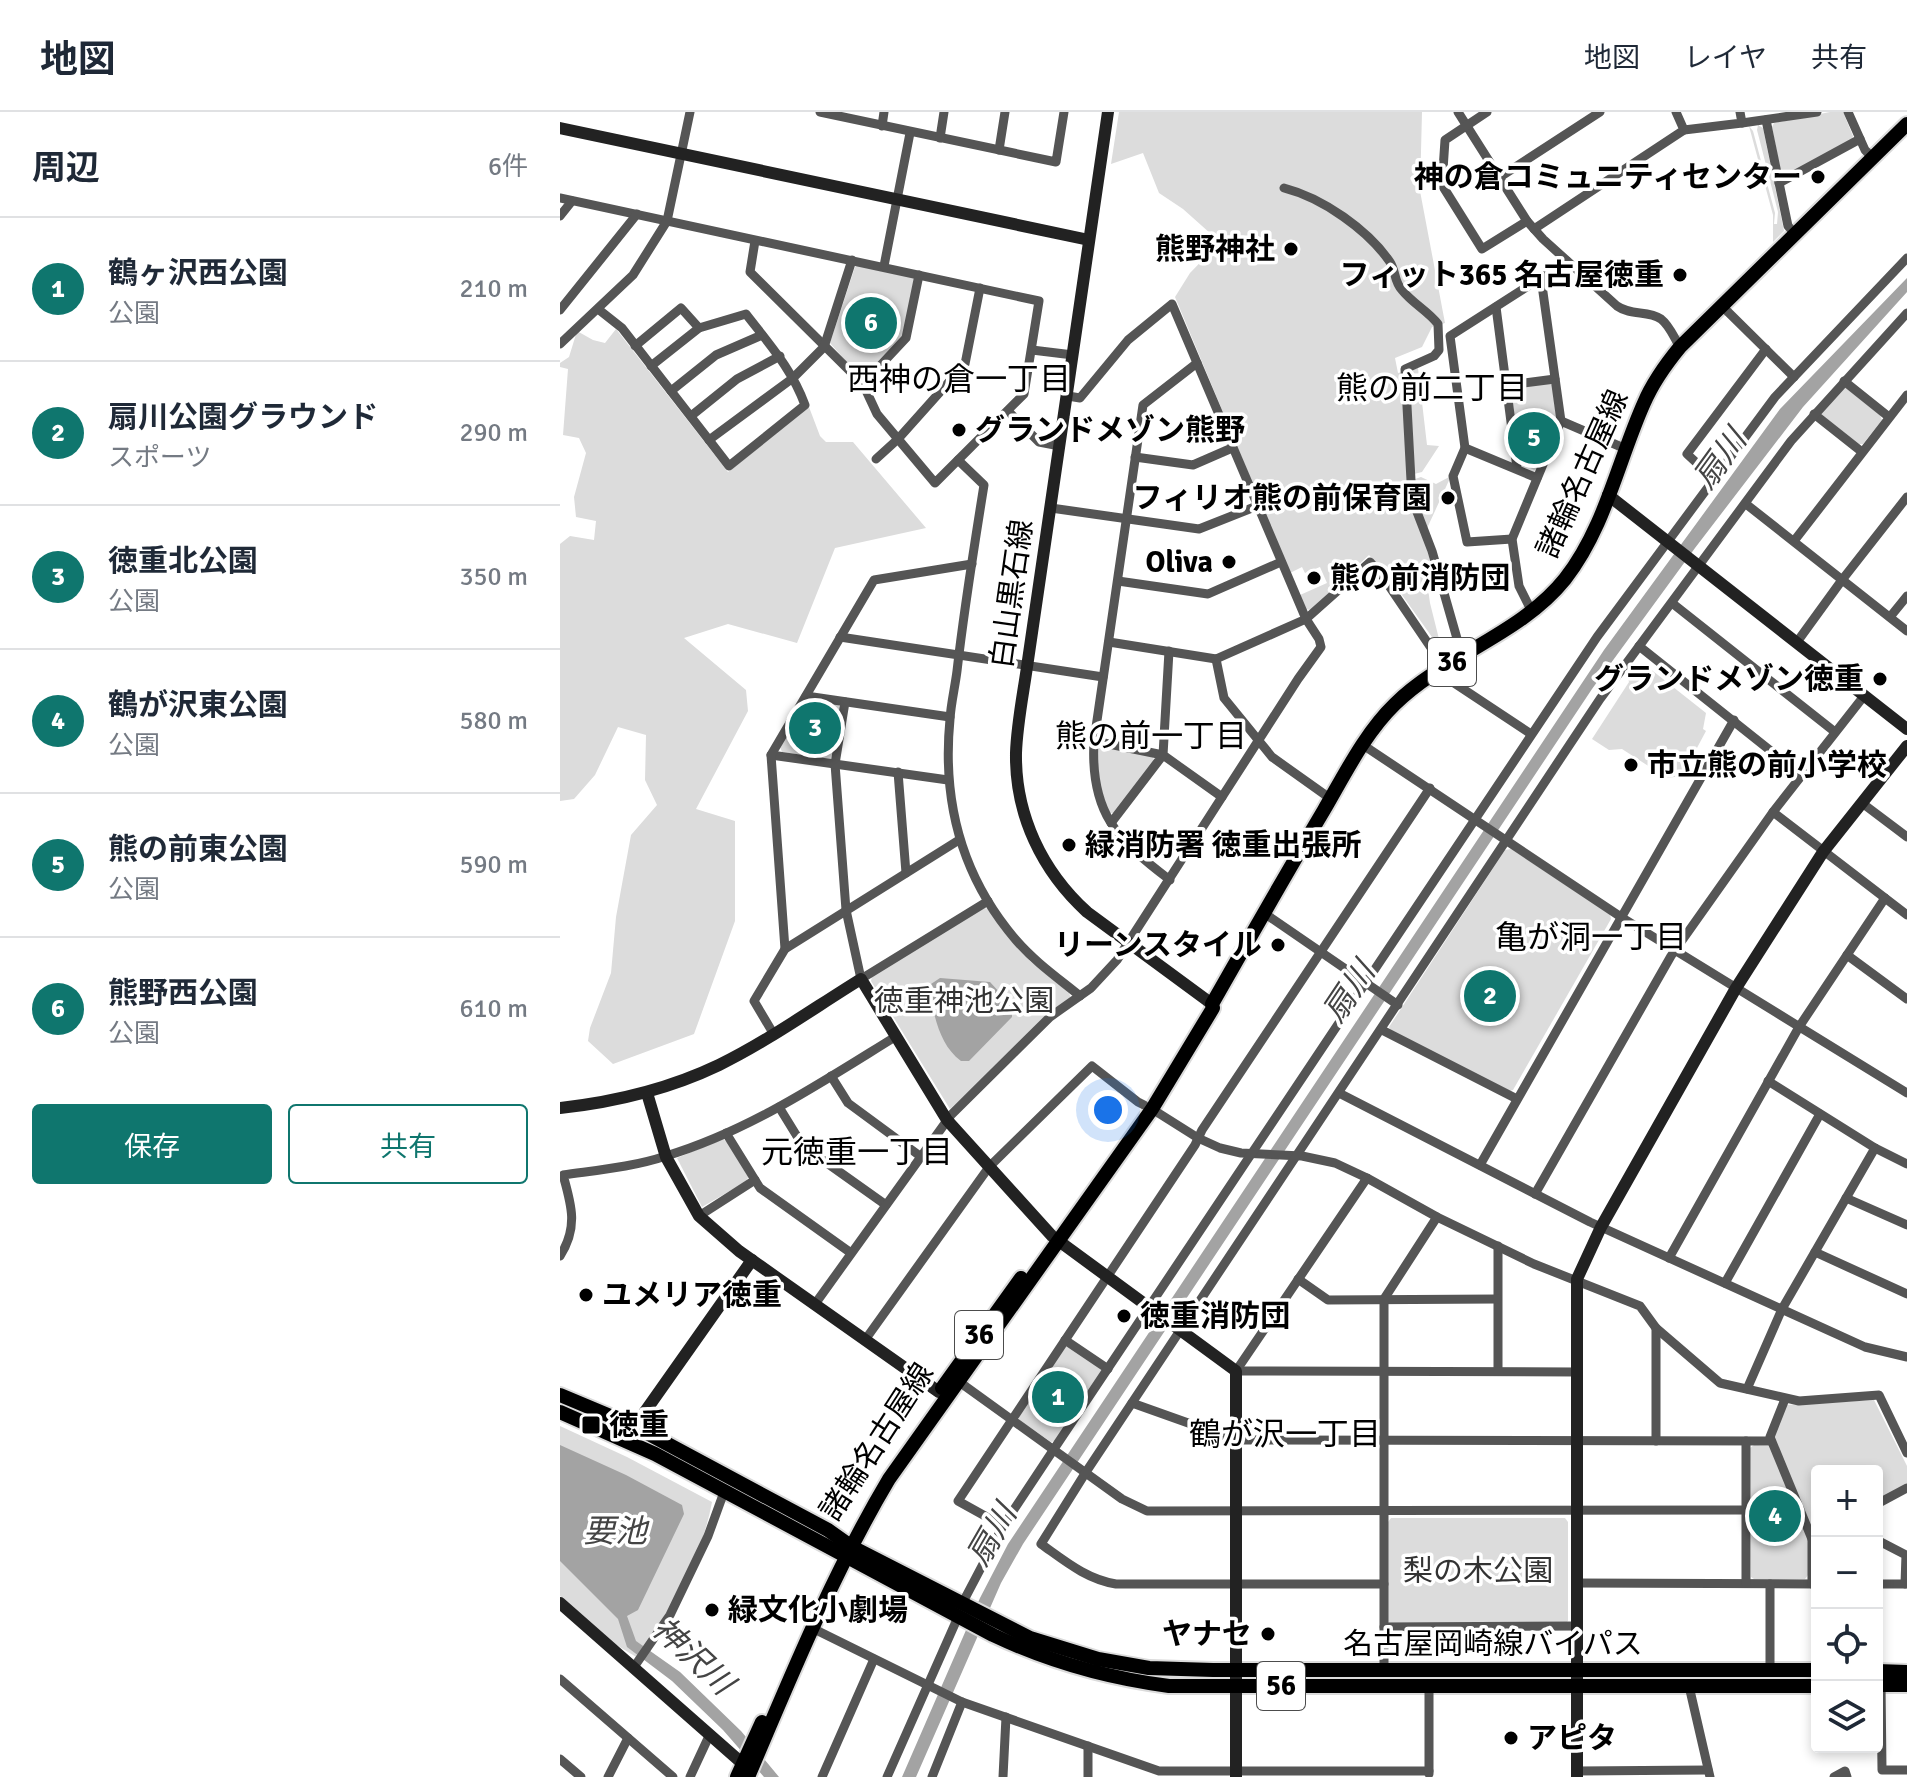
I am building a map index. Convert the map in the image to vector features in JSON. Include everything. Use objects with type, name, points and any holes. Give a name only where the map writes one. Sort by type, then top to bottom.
[{"type":"main road","name":"諸輪名古屋線","points":[[757,1745],[814,1629],[846,1549],[889,1479],[1148,1107],[1206,1004],[1212,1004],[1383,716],[1408,692],[1532,612],[1552,593],[1587,545],[1653,384],[1680,347],[1907,124]]},
{"type":"main road","name":"諸輪名古屋線","points":[[747,1771],[872,1490],[939,1392],[1056,1239]]},
{"type":"main road","name":"名古屋岡崎線バイパス","points":[[560,1395],[634,1426],[846,1549],[996,1629],[1026,1650],[1120,1679],[1169,1686],[1429,1687],[1770,1669],[1811,1670]]},
{"type":"main road","name":"名古屋岡崎線バイパス","points":[[560,1412],[625,1440],[724,1492],[846,1549]]},
{"type":"main road","name":"名古屋岡崎線バイパス","points":[[996,1629],[1098,1659],[1149,1668],[1384,1669],[1689,1686],[1811,1686]]},
{"type":"main road","points":[[1883,1679],[1907,1672]]},
{"type":"main road","points":[[1883,1682],[1907,1685]]},
{"type":"street","points":[[560,344],[633,275],[667,221],[690,112]]},
{"type":"street","points":[[820,112],[1056,162],[1064,112]]},
{"type":"street","points":[[882,126],[884,112]]},
{"type":"street","points":[[940,138],[944,112]]},
{"type":"street","points":[[999,150],[1005,112]]},
{"type":"street","name":"白山黒石線","points":[[1108,112],[1027,667],[1016,750],[1018,789],[1024,815],[1046,865],[1069,896],[1212,1004]]},
{"type":"street","points":[[1458,112],[1531,225],[1624,311],[1652,315],[1663,321],[1680,347]]},
{"type":"street","points":[[1487,112],[1445,140],[1442,185],[1482,249],[1531,225],[1684,130],[1741,117],[1766,120],[1817,112]]},
{"type":"street","points":[[1500,177],[1600,112]]},
{"type":"street","points":[[1676,112],[1684,130]]},
{"type":"street","points":[[1848,112],[1865,150],[1873,158]]},
{"type":"street","points":[[1766,120],[1788,226],[1796,235]]},
{"type":"street","points":[[560,128],[1089,240]]},
{"type":"street","points":[[884,266],[910,133]]},
{"type":"street","points":[[1779,183],[1860,139]]},
{"type":"street","points":[[1284,188],[1347,218],[1375,242],[1394,267],[1396,283],[1438,324],[1439,350],[1434,356],[1405,369],[1412,499],[1432,551],[1462,656]]},
{"type":"street","points":[[560,198],[1039,301],[1024,394],[935,483],[877,414],[863,384],[750,272],[755,241]]},
{"type":"street","points":[[560,216],[572,201]]},
{"type":"street","points":[[560,310],[637,214]]},
{"type":"street","points":[[887,1777],[932,1688],[961,1612],[1003,1526],[1108,1369],[1154,1311],[1251,1154],[1371,986],[1479,822],[1531,734],[1597,637],[1673,544],[1713,478],[1775,397],[1907,258]]},
{"type":"street","points":[[709,440],[793,378],[824,347],[852,260]]},
{"type":"street","points":[[1512,539],[1467,542],[1453,476],[1465,448],[1450,336],[1567,261]]},
{"type":"street","points":[[863,384],[906,338],[919,275]]},
{"type":"street","points":[[1532,612],[1519,586],[1512,539],[1561,421],[1541,278]]},
{"type":"street","points":[[876,459],[965,364],[980,288]]},
{"type":"street","points":[[815,1304],[947,1120],[1050,1017],[1080,996],[1117,960],[1321,647],[1281,562],[1172,304],[1128,340],[1080,398],[1068,396]]},
{"type":"street","points":[[1496,307],[1517,468]]},
{"type":"street","points":[[1723,307],[1794,377]]},
{"type":"street","points":[[635,346],[681,308],[699,328]]},
{"type":"street","points":[[598,309],[622,328],[635,346],[729,466],[805,405],[780,356],[746,314],[699,328],[651,366]]},
{"type":"street","points":[[1384,1584],[1129,1584],[1099,1581],[1084,1575],[1041,1544],[1132,1403],[1176,1328],[1297,1158],[1382,1030],[1394,1002],[1508,841],[1639,646],[1672,603],[1694,561],[1746,504],[1814,414],[1907,313]]},
{"type":"street","points":[[671,391],[716,355],[762,335]]},
{"type":"street","points":[[1713,478],[1687,454],[1766,349]]},
{"type":"street","points":[[1032,350],[1073,355]]},
{"type":"street","points":[[691,416],[737,379],[780,356]]},
{"type":"street","points":[[1170,880],[1133,852],[1111,823],[1095,784],[1092,765],[1143,405],[1197,363]]},
{"type":"street","points":[[1508,385],[1555,379]]},
{"type":"street","points":[[1844,381],[1889,417]]},
{"type":"street","points":[[1794,541],[1907,395]]},
{"type":"street","points":[[1008,411],[1039,442],[1060,446]]},
{"type":"street","points":[[1814,414],[1862,452]]},
{"type":"street","points":[[1561,421],[1626,449]]},
{"type":"street","points":[[1135,457],[1193,465],[1232,448]]},
{"type":"street","points":[[1465,448],[1537,478]]},
{"type":"street","points":[[958,460],[984,485],[950,717],[948,780],[959,840],[988,901],[1024,948],[1080,996]]},
{"type":"street","points":[[1608,495],[1907,729]]},
{"type":"street","points":[[1797,642],[1907,497]]},
{"type":"street","points":[[1746,504],[1907,631]]},
{"type":"street","points":[[1051,508],[1199,529],[1257,506]]},
{"type":"street","points":[[1118,581],[1208,594],[1281,562]]},
{"type":"street","points":[[1109,642],[1216,659],[1306,619],[1370,562],[1383,577],[1440,669],[1531,734]]},
{"type":"street","points":[[785,949],[771,755],[874,580],[972,564]]},
{"type":"street","points":[[1890,617],[1907,596]]},
{"type":"street","points":[[1672,603],[1835,732]]},
{"type":"street","points":[[840,637],[1103,677]]},
{"type":"street","points":[[1639,646],[1801,775]]},
{"type":"street","points":[[1111,823],[1163,755],[1169,651]]},
{"type":"street","points":[[1216,659],[1224,698],[1272,757],[1331,799]]},
{"type":"street","points":[[806,696],[950,717]]},
{"type":"street","points":[[1535,1194],[1675,951],[1773,812],[1864,696]]},
{"type":"street","points":[[845,702],[835,764],[846,910],[861,979],[947,1120],[1056,1239],[1236,1371],[1576,1372]]},
{"type":"street","points":[[1480,1165],[1734,720]]},
{"type":"street","points":[[1094,741],[1163,755],[1222,797]]},
{"type":"street","points":[[1363,745],[1621,917],[1907,1093]]},
{"type":"street","points":[[1689,1686],[1709,1774],[1577,1774],[1577,1279],[1601,1227],[1736,988],[1823,852],[1907,746]]},
{"type":"street","points":[[771,755],[948,780]]},
{"type":"street","points":[[898,772],[906,873]]},
{"type":"street","points":[[1003,1526],[958,1501],[1430,788]]},
{"type":"street","points":[[1862,803],[1907,837]]},
{"type":"street","points":[[1773,812],[1907,915]]},
{"type":"street","points":[[773,1033],[754,1001],[785,949],[959,840]]},
{"type":"street","points":[[1669,1258],[1799,1027],[1885,898]]},
{"type":"street","points":[[560,1108],[647,1093],[718,1065],[988,901]]},
{"type":"street","points":[[1264,913],[1394,1002]]},
{"type":"street","points":[[1847,955],[1907,999]]},
{"type":"street","points":[[1382,1030],[1517,1099]]},
{"type":"street","points":[[560,1256],[569,1243],[573,1224],[562,1175],[666,1157],[726,1133],[779,1107],[895,1037]]},
{"type":"street","points":[[865,1340],[989,1167],[1092,1066],[1140,1104],[1220,1148],[1251,1154],[1302,1156],[1335,1163],[1534,1264],[1640,1306],[1656,1328],[1720,1383],[1799,1401],[1879,1395],[1903,1433],[1907,1453]]},
{"type":"street","points":[[831,1076],[848,1103],[920,1156]]},
{"type":"street","points":[[1768,1081],[1875,1148],[1907,1164]]},
{"type":"street","points":[[647,1093],[666,1157],[699,1216],[752,1260],[939,1392]]},
{"type":"street","points":[[1339,1093],[1601,1227],[1865,1347],[1907,1357]]},
{"type":"street","points":[[779,1107],[803,1146],[886,1205]]},
{"type":"street","points":[[1725,1283],[1820,1114]]},
{"type":"street","points":[[726,1133],[760,1188],[851,1253]]},
{"type":"street","points":[[1747,1389],[1782,1309],[1875,1148]]},
{"type":"street","points":[[1236,1774],[1236,1371],[1367,1178]]},
{"type":"street","points":[[699,1216],[755,1180]]},
{"type":"street","points":[[1846,1198],[1907,1225]]},
{"type":"street","points":[[1384,1669],[1384,1299],[1437,1217]]},
{"type":"street","points":[[1498,1246],[1498,1371]]},
{"type":"street","points":[[1815,1252],[1907,1294]]},
{"type":"street","points":[[625,1440],[752,1260]]},
{"type":"street","points":[[1298,1279],[1328,1300],[1497,1299]]},
{"type":"street","points":[[1656,1328],[1656,1441]]},
{"type":"street","points":[[1065,1340],[1108,1369]]},
{"type":"street","points":[[958,1381],[1122,1499],[1147,1511],[1746,1510]]},
{"type":"street","points":[[1785,1399],[1770,1437],[1811,1528]]},
{"type":"street","points":[[1132,1403],[1236,1440],[1771,1441]]},
{"type":"street","points":[[1746,1441],[1746,1583]]},
{"type":"street","points":[[1883,1501],[1907,1488]]},
{"type":"street","points":[[637,1662],[670,1615],[708,1536],[724,1492]]},
{"type":"street","points":[[1883,1543],[1906,1555],[1906,1584],[1883,1584]]},
{"type":"street","points":[[1577,1583],[1811,1584]]},
{"type":"street","points":[[1770,1584],[1770,1669]]},
{"type":"street","points":[[560,1603],[637,1662],[747,1771]]},
{"type":"street","points":[[1384,1627],[1577,1626]]},
{"type":"street","points":[[814,1629],[962,1702],[1159,1774],[1429,1774],[1429,1687]]},
{"type":"street","points":[[822,1777],[874,1659]]},
{"type":"street","points":[[560,1679],[673,1777]]},
{"type":"street","points":[[932,1777],[962,1702]]},
{"type":"street","points":[[1003,1777],[1006,1717]]},
{"type":"street","points":[[690,1777],[710,1734]]},
{"type":"street","points":[[608,1777],[628,1738]]},
{"type":"street","points":[[1088,1746],[1088,1777]]},
{"type":"street","points":[[1881,1753],[1882,1770],[1907,1770]]},
{"type":"street","points":[[560,1759],[581,1777]]},
{"type":"street","points":[[1834,1777],[1845,1771],[1847,1777]]},
{"type":"green space","points":[[1119,112],[1422,112],[1420,191],[1445,323],[1432,327],[1422,347],[1395,358],[1398,373],[1418,368],[1427,445],[1439,446],[1422,472],[1414,474],[1415,479],[1421,477],[1436,484],[1451,476],[1424,535],[1432,570],[1427,581],[1430,603],[1439,639],[1432,637],[1369,555],[1311,610],[1305,609],[1300,595],[1327,583],[1320,567],[1305,573],[1302,567],[1290,573],[1175,297],[1190,273],[1220,242],[1183,209],[1159,193],[1143,153],[1111,164]]},
{"type":"green space","points":[[1843,112],[1852,140],[1788,176],[1781,173],[1772,127],[1774,123]]},
{"type":"green space","points":[[1758,125],[1763,128],[1784,231],[1773,242],[1773,215],[1749,126],[1753,131],[1775,213],[1774,224],[1777,224],[1778,212]]},
{"type":"green space","points":[[860,264],[914,279],[904,334],[864,376],[859,376],[830,343],[855,267]]},
{"type":"green space","points":[[616,329],[728,472],[809,407],[820,436],[826,442],[853,442],[926,528],[835,548],[797,643],[728,624],[684,638],[746,690],[748,711],[696,809],[735,821],[735,921],[694,1034],[613,1064],[588,1041],[590,1028],[611,973],[616,917],[631,835],[657,805],[645,780],[646,735],[618,727],[595,775],[574,799],[560,801],[560,544],[570,536],[594,540],[596,521],[576,517],[574,497],[586,453],[579,438],[563,435],[568,369],[560,367],[560,363],[569,357],[577,331],[605,343]]},
{"type":"green space","points":[[1552,385],[1557,421],[1534,470],[1521,463],[1511,390],[1514,387]]},
{"type":"green space","points":[[1846,388],[1880,415],[1882,420],[1863,444],[1822,415],[1822,411]]},
{"type":"green space","points":[[1644,664],[1706,713],[1703,729],[1706,731],[1682,776],[1667,778],[1622,749],[1609,750],[1592,739],[1629,682],[1628,679],[1638,665]]},
{"type":"green space","points":[[810,700],[839,705],[841,709],[831,759],[782,752],[780,747]]},
{"type":"green space","points":[[1100,745],[1153,756],[1154,761],[1115,813],[1109,813],[1099,783],[1097,747]]},
{"type":"green space","points":[[1511,849],[1610,914],[1611,919],[1510,1091],[1391,1032],[1389,1027],[1505,850]]},
{"type":"green space","name":"徳重神池公園","points":[[984,908],[989,909],[1030,961],[1071,998],[950,1109],[871,981],[872,976]]},
{"type":"green space","points":[[723,1139],[748,1177],[747,1181],[702,1207],[677,1158]]},
{"type":"green space","points":[[1068,1346],[1101,1368],[1102,1372],[1055,1441],[1051,1442],[1019,1420],[1019,1416],[1064,1347]]},
{"type":"green space","points":[[1874,1400],[1907,1466],[1907,1485],[1883,1498],[1883,1465],[1811,1465],[1811,1530],[1773,1437],[1785,1405]]},
{"type":"green space","points":[[560,1426],[712,1502],[692,1564],[638,1658],[613,1643],[560,1596]]},
{"type":"green space","points":[[1754,1445],[1771,1446],[1808,1537],[1808,1575],[1805,1579],[1751,1577],[1750,1448]]},
{"type":"green space","name":"梨の木公園","points":[[1391,1518],[1565,1518],[1568,1522],[1568,1621],[1565,1624],[1390,1624],[1387,1621],[1388,1522]]},
{"type":"water","points":[[1907,278],[1907,292],[1803,407],[1592,689],[1023,1544],[1001,1583],[916,1777],[902,1777],[980,1598],[1008,1544],[1604,650],[1780,409]]},
{"type":"water","points":[[940,978],[990,982],[1012,1006],[1012,1017],[969,1061],[961,1061],[953,1054],[938,1027],[928,986]]},
{"type":"water","name":"要池","points":[[560,1445],[682,1505],[684,1514],[638,1610],[627,1616],[636,1641],[680,1672],[741,1731],[779,1777],[764,1777],[723,1730],[672,1681],[627,1647],[618,1619],[560,1561]]},
{"type":"place","name":"神の倉コミュニティセンター","points":[[1818,177]]},
{"type":"place","name":"熊野神社","points":[[1291,249]]},
{"type":"place","name":"フィット365 名古屋徳重","points":[[1680,275]]},
{"type":"place","name":"熊野西公園","points":[[871,323]]},
{"type":"place","name":"グランドメゾン熊野","points":[[959,430]]},
{"type":"place","name":"熊の前東公園","points":[[1534,438]]},
{"type":"place","name":"フィリオ熊の前保育園","points":[[1448,498]]},
{"type":"place","name":"Oliva","points":[[1229,562]]},
{"type":"place","name":"熊の前消防団","points":[[1314,578]]},
{"type":"place","name":"グランドメゾン徳重","points":[[1880,679]]},
{"type":"place","name":"徳重北公園","points":[[815,728]]},
{"type":"place","name":"市立熊の前小学校","points":[[1631,765]]},
{"type":"place","name":"緑消防署 徳重出張所","points":[[1069,845]]},
{"type":"place","name":"リーンスタイル","points":[[1278,945]]},
{"type":"place","name":"扇川公園グラウンド","points":[[1490,996]]},
{"type":"place","name":"ユメリア徳重","points":[[586,1295]]},
{"type":"place","name":"徳重消防団","points":[[1124,1316]]},
{"type":"place","name":"鶴ヶ沢西公園","points":[[1058,1397]]},
{"type":"place","name":"徳重","points":[[591,1425]]},
{"type":"place","name":"鶴が沢東公園","points":[[1775,1516]]},
{"type":"place","name":"緑文化小劇場","points":[[712,1610]]},
{"type":"place","name":"ヤナセ","points":[[1268,1634]]},
{"type":"place","name":"アピタ","points":[[1511,1738]]},
{"type":"district","name":"西神の倉一丁目","points":[[959,379]]},
{"type":"district","name":"熊の前二丁目","points":[[1432,388]]},
{"type":"district","name":"熊の前一丁目","points":[[1151,736]]},
{"type":"district","name":"亀が洞一丁目","points":[[1591,937]]},
{"type":"district","name":"元徳重一丁目","points":[[857,1152]]},
{"type":"district","name":"鶴が沢一丁目","points":[[1285,1434]]},
{"type":"water label","name":"扇川","points":[[1720,459]]},
{"type":"water label","name":"扇川","points":[[1349,992]]},
{"type":"water label","name":"扇川","points":[[992,1535]]},
{"type":"water label","name":"神沢川","points":[[693,1656]]}]
